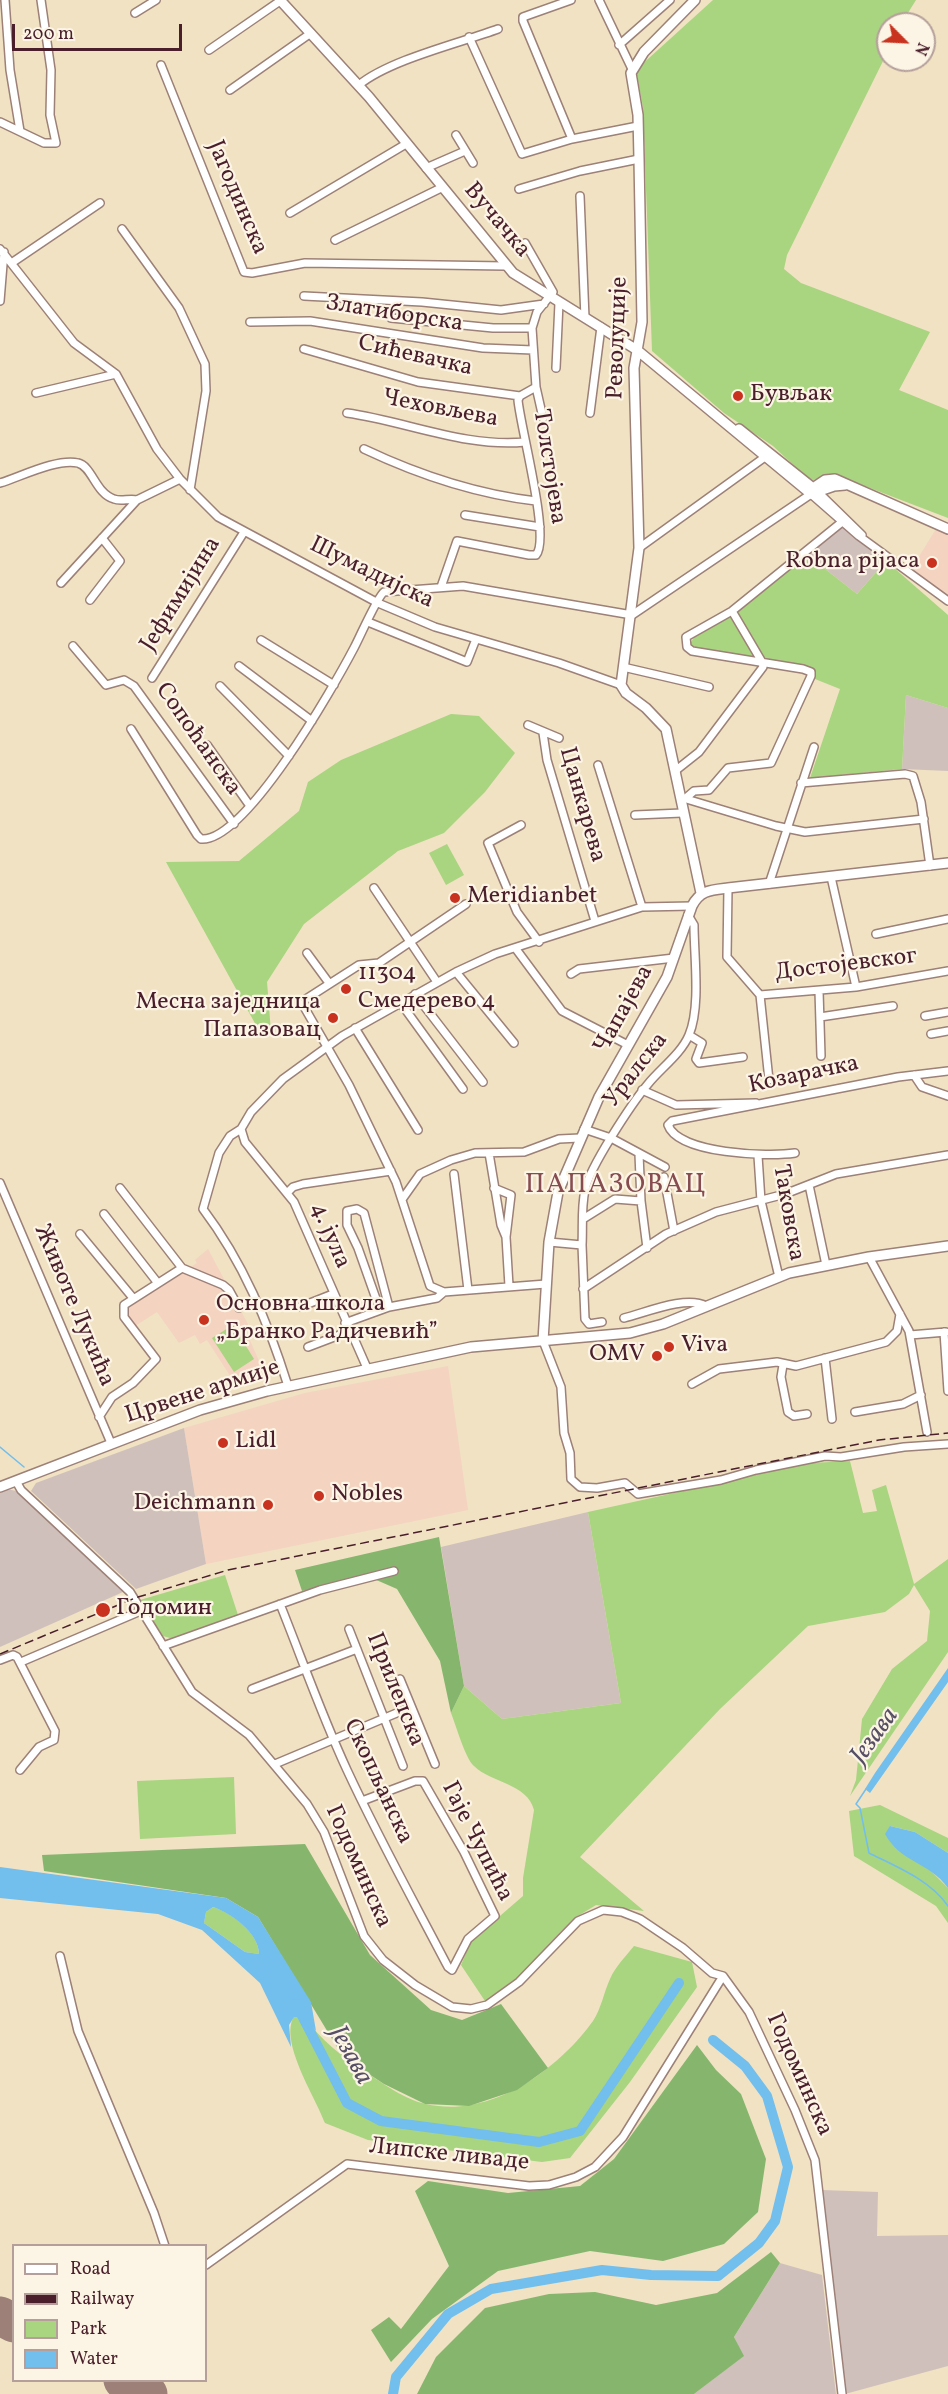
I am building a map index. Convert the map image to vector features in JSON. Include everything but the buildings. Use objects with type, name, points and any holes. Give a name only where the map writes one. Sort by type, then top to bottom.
[{"type":"street","points":[[5,0],[10,70],[20,130]]},
{"type":"street","points":[[0,122],[44,143],[56,143],[50,115],[51,70],[41,0]]},
{"type":"street","points":[[135,13],[156,0]]},
{"type":"street","points":[[209,50],[280,0]]},
{"type":"street","name":"Вучачка","points":[[280,0],[359,85],[505,266],[551,301],[601,327],[637,350],[724,420],[765,458],[814,492],[842,522],[948,601]]},
{"type":"street","points":[[571,0],[523,17],[523,21],[572,139]]},
{"type":"street","name":"Револуције","points":[[599,0],[632,69],[638,126],[642,322],[634,368],[639,457],[639,548],[621,685]]},
{"type":"street","points":[[619,45],[670,0]]},
{"type":"street","points":[[632,69],[656,38],[695,0]]},
{"type":"street","points":[[359,85],[372,76],[469,37],[498,29]]},
{"type":"street","points":[[230,90],[310,33]]},
{"type":"street","points":[[469,37],[522,154],[572,139],[638,126]]},
{"type":"street","name":"Јагодинска","points":[[161,65],[244,272],[252,273],[305,263],[505,266]]},
{"type":"street","points":[[456,135],[473,163]]},
{"type":"street","points":[[290,213],[406,144]]},
{"type":"street","points":[[426,168],[465,150]]},
{"type":"street","points":[[519,189],[580,171],[639,159]]},
{"type":"street","points":[[335,240],[441,188]]},
{"type":"street","points":[[580,195],[585,318]]},
{"type":"street","points":[[13,262],[100,203]]},
{"type":"street","points":[[123,229],[179,308],[205,364],[206,391],[190,490]]},
{"type":"street","points":[[525,243],[553,292],[551,301],[556,368]]},
{"type":"street","points":[[0,301],[2,251]]},
{"type":"street","name":"Шумадијска","points":[[2,251],[13,262],[74,343],[116,374],[157,449],[208,510],[244,532],[378,603],[435,627],[559,663],[621,685],[626,693],[663,725],[683,798],[682,813],[701,893]]},
{"type":"street","points":[[304,296],[501,310],[551,301]]},
{"type":"street","name":"Толстојева","points":[[543,418],[536,387],[532,328],[535,316],[551,301]]},
{"type":"street","points":[[391,318],[493,328],[532,328]]},
{"type":"street","name":"Златиборска","points":[[250,322],[310,321],[483,348],[533,350]]},
{"type":"street","points":[[590,413],[601,327]]},
{"type":"street","name":"Сићевачка","points":[[304,349],[418,382],[520,396]]},
{"type":"street","points":[[36,393],[116,374]]},
{"type":"street","name":"Толстојева","points":[[441,587],[457,541],[536,555],[539,551],[540,527],[518,402],[520,396],[536,387]]},
{"type":"street","name":"Чеховљева","points":[[347,413],[496,442],[525,442]]},
{"type":"street","name":"Вучачка","points":[[724,420],[768,450],[850,521],[866,540]]},
{"type":"street","points":[[364,449],[440,481],[502,496],[536,501]]},
{"type":"street","points":[[639,548],[765,458]]},
{"type":"street","points":[[0,483],[60,464],[78,463],[84,466],[96,485],[108,497],[115,500],[137,500]]},
{"type":"street","points":[[61,583],[137,500],[180,479]]},
{"type":"street","points":[[131,729],[199,838],[207,839],[234,824],[288,756],[334,685],[384,592],[411,592],[441,587],[489,590],[632,615],[831,479],[948,529]]},
{"type":"street","points":[[465,515],[540,527]]},
{"type":"street","points":[[683,798],[694,791],[712,787],[728,768],[771,763],[812,672],[697,652],[687,646],[686,637],[732,611],[842,522]]},
{"type":"street","name":"Јефимијина","points":[[152,678],[244,532]]},
{"type":"street","points":[[90,600],[120,561],[102,538]]},
{"type":"street","points":[[675,771],[699,752],[758,674],[762,662],[732,611]]},
{"type":"street","points":[[368,622],[467,662],[476,639]]},
{"type":"street","points":[[261,640],[334,685]]},
{"type":"street","name":"Сопоћанска","points":[[73,646],[106,685],[124,680],[134,686],[234,824]]},
{"type":"street","points":[[239,666],[312,721]]},
{"type":"street","points":[[623,667],[709,687]]},
{"type":"street","points":[[220,686],[288,756]]},
{"type":"street","name":"Цанкарева","points":[[528,725],[559,738]]},
{"type":"street","name":"Цанкарева","points":[[543,733],[547,760],[595,921]]},
{"type":"street","points":[[207,746],[250,806]]},
{"type":"street","points":[[769,884],[814,747]]},
{"type":"street","points":[[598,765],[642,907]]},
{"type":"street","points":[[801,783],[910,774],[915,780],[924,819],[930,866]]},
{"type":"street","points":[[683,798],[812,832],[924,819]]},
{"type":"street","points":[[635,815],[682,813]]},
{"type":"street","points":[[521,825],[488,843],[517,912],[538,942]]},
{"type":"street","points":[[701,893],[948,863]]},
{"type":"street","points":[[831,877],[856,987]]},
{"type":"street","points":[[374,888],[437,982]]},
{"type":"street","name":"Достојевског","points":[[728,888],[727,957],[760,995],[856,987],[948,971]]},
{"type":"street","name":"Чапајева","points":[[543,1341],[549,1242],[558,1192],[582,1134],[628,1045],[661,991],[690,910],[701,893]]},
{"type":"street","points":[[444,1293],[430,1286],[403,1198],[391,1171],[349,1085],[303,1005],[306,999],[358,964],[379,963],[466,904]]},
{"type":"street","points":[[288,1386],[261,1307],[215,1222],[203,1209],[219,1153],[230,1136],[241,1129],[246,1117],[283,1079],[326,1047],[400,1002],[483,958],[642,907],[690,910]]},
{"type":"street","name":"Уралска","points":[[602,1322],[586,1322],[582,1245],[585,1188],[611,1138],[642,1090],[689,1035],[694,1019],[694,925],[690,910]]},
{"type":"street","points":[[876,934],[948,919]]},
{"type":"street","points":[[516,949],[562,1011],[628,1045]]},
{"type":"street","points":[[307,953],[328,983]]},
{"type":"street","points":[[571,974],[579,969],[674,958]]},
{"type":"street","points":[[456,972],[514,1044]]},
{"type":"street","points":[[819,991],[821,1056]]},
{"type":"street","points":[[415,994],[483,1082]]},
{"type":"street","points":[[760,995],[769,1080]]},
{"type":"street","points":[[400,1002],[463,1089]]},
{"type":"street","points":[[820,1017],[893,1006]]},
{"type":"street","points":[[925,1016],[948,1012]]},
{"type":"street","points":[[356,1028],[418,1130]]},
{"type":"street","points":[[931,1034],[948,1031]]},
{"type":"street","points":[[689,1035],[702,1043],[696,1059],[699,1063],[743,1057]]},
{"type":"street","name":"Козарачка","points":[[758,1156],[688,1142],[674,1135],[669,1122],[914,1075],[948,1071]]},
{"type":"street","points":[[914,1075],[922,1087],[948,1096]]},
{"type":"street","points":[[642,1090],[676,1105],[742,1102],[767,1104]]},
{"type":"street","name":"4. јула","points":[[241,1129],[245,1142],[298,1210],[345,1323],[367,1368]]},
{"type":"street","points":[[403,1198],[424,1171],[468,1155],[524,1152],[559,1139],[582,1134],[611,1138],[665,1167]]},
{"type":"street","points":[[489,1153],[501,1226],[506,1237]]},
{"type":"street","points":[[758,1156],[795,1153]]},
{"type":"street","points":[[639,1154],[641,1201],[647,1248]]},
{"type":"street","points":[[583,1289],[674,1231],[716,1212],[761,1201],[848,1171],[948,1155]]},
{"type":"street","name":"Таковска","points":[[758,1156],[761,1201],[779,1277]]},
{"type":"street","points":[[287,1193],[293,1187],[303,1184],[391,1171]]},
{"type":"street","points":[[454,1174],[468,1290]]},
{"type":"street","points":[[664,1177],[674,1231]]},
{"type":"street","name":"Животе Лукића","points":[[0,1183],[111,1443]]},
{"type":"street","points":[[809,1185],[826,1265]]},
{"type":"street","points":[[120,1188],[182,1268],[223,1285],[229,1290],[239,1308]]},
{"type":"street","points":[[494,1188],[511,1195],[506,1237],[509,1286]]},
{"type":"street","points":[[583,1219],[615,1199],[641,1201]]},
{"type":"street","points":[[380,1310],[358,1248],[346,1225],[347,1211],[357,1209],[364,1213],[388,1307]]},
{"type":"street","points":[[104,1214],[157,1282]]},
{"type":"street","points":[[80,1234],[133,1298]]},
{"type":"street","points":[[549,1242],[582,1245]]},
{"type":"street","name":"Црвене армије","points":[[0,1487],[213,1406],[288,1386],[471,1347],[630,1333],[663,1324],[779,1277],[869,1257],[948,1246]]},
{"type":"street","points":[[869,1257],[910,1335],[927,1432]]},
{"type":"street","points":[[99,1417],[112,1397],[133,1383],[156,1359],[122,1312],[124,1305],[182,1268]]},
{"type":"street","points":[[345,1323],[388,1307],[431,1299],[444,1293],[546,1284]]},
{"type":"street","points":[[431,1299],[434,1289]]},
{"type":"street","points":[[300,1307],[333,1294]]},
{"type":"street","name":"Црвене армије","points":[[624,1318],[678,1304],[696,1302],[706,1306]]},
{"type":"street","points":[[692,1384],[719,1369],[777,1362],[796,1366],[886,1342],[897,1331],[900,1314]]},
{"type":"street","points":[[308,1347],[350,1331]]},
{"type":"street","points":[[910,1335],[946,1332],[948,1391]]},
{"type":"street","points":[[543,1341],[559,1380],[572,1479],[580,1487],[597,1488],[625,1483],[638,1494],[721,1480],[809,1459],[948,1444]]},
{"type":"street","points":[[825,1358],[832,1419]]},
{"type":"street","points":[[783,1365],[782,1377],[788,1412],[794,1416],[807,1414]]},
{"type":"street","points":[[855,1412],[903,1404],[921,1395]]},
{"type":"street","name":"Годоминска","points":[[16,1481],[21,1490],[130,1592],[192,1692],[242,1728],[275,1764],[321,1825],[360,1927],[372,1947],[396,1971],[445,2004],[471,2009],[494,2000],[524,1977],[572,1925],[588,1915],[603,1910],[622,1912],[639,1919],[683,1948],[712,1972],[723,1976],[749,2012],[792,2103],[815,2160],[842,2394]]},
{"type":"street","points":[[163,1646],[320,1590],[394,1571]]},
{"type":"street","name":"Скопљанска","points":[[280,1604],[334,1740],[362,1801],[447,1967],[452,1970]]},
{"type":"street","points":[[21,1662],[142,1610]]},
{"type":"street","name":"Прилепска","points":[[349,1629],[403,1766]]},
{"type":"street","points":[[252,1689],[357,1649]]},
{"type":"street","points":[[0,1660],[13,1655],[21,1662],[56,1735],[50,1743],[39,1747],[20,1770]]},
{"type":"street","points":[[400,1679],[435,1764]]},
{"type":"street","points":[[275,1764],[411,1707]]},
{"type":"street","name":"Гаје Чупића","points":[[362,1801],[415,1781],[423,1781],[464,1852],[495,1916],[468,1939],[452,1970]]},
{"type":"street","points":[[60,1956],[81,2039],[164,2244]]},
{"type":"street","name":"Липске ливаде","points":[[207,2264],[347,2164],[529,2186],[549,2185],[595,2167],[622,2137],[723,1976]]},
{"type":"shaded area","points":[[841,523],[886,561],[857,594],[806,554]]},
{"type":"shaded area","name":"Robna pijaca","points":[[936,529],[948,534],[948,597],[910,571]]},
{"type":"shaded area","points":[[906,695],[948,708],[948,771],[902,769]]},
{"type":"shaded area","name":"Основна школа „Бранко Радичевић”","points":[[208,1249],[249,1326],[245,1329],[266,1377],[236,1385],[207,1340],[200,1344],[195,1335],[179,1343],[157,1312],[135,1326],[127,1314],[129,1305],[197,1263],[195,1260]]},
{"type":"shaded area","points":[[448,1366],[468,1510],[206,1564],[184,1428],[305,1393]]},
{"type":"shaded area","points":[[184,1428],[206,1564],[136,1589],[31,1491],[36,1483]]},
{"type":"shaded area","points":[[7,1489],[16,1491],[123,1592],[0,1647],[0,1493]]},
{"type":"shaded area","points":[[588,1512],[621,1703],[502,1719],[464,1686],[441,1547]]},
{"type":"shaded area","points":[[822,2190],[878,2192],[877,2236],[948,2235],[948,2366],[845,2394]]},
{"type":"shaded area","points":[[780,2263],[822,2275],[836,2394],[694,2394],[743,2356],[734,2337]]},
{"type":"green space","points":[[713,0],[916,0],[908,12],[876,12],[878,72],[787,255],[784,269],[801,283],[930,332],[899,390],[948,410],[948,518],[836,475],[813,480],[805,476],[773,446],[724,413],[652,351],[643,107],[637,75],[638,68]]},
{"type":"green space","points":[[806,554],[857,594],[886,561],[948,615],[948,708],[906,695],[902,769],[810,778],[840,689],[815,679],[814,670],[705,652],[690,644],[696,634]]},
{"type":"green space","points":[[451,714],[479,716],[515,753],[485,792],[444,833],[398,851],[304,924],[267,982],[271,1032],[262,1036],[166,862],[239,861],[299,811],[308,782],[341,760]]},
{"type":"green space","points":[[447,844],[464,875],[446,885],[429,853]]},
{"type":"green space","points":[[233,1325],[254,1359],[234,1372],[212,1338]]},
{"type":"green space","points":[[850,1461],[863,1513],[877,1511],[872,1490],[886,1485],[914,1584],[948,1559],[948,1652],[850,1796],[856,1780],[862,1719],[892,1669],[927,1641],[930,1611],[914,1585],[909,1594],[885,1612],[808,1626],[720,1709],[580,1857],[644,1911],[596,1905],[578,1916],[526,1972],[485,2001],[461,1965],[471,1941],[523,1896],[523,1878],[534,1810],[524,1794],[481,1772],[471,1762],[451,1713],[464,1686],[502,1719],[621,1703],[588,1512],[810,1463]]},
{"type":"green space","points":[[439,1537],[464,1686],[451,1713],[440,1661],[397,1589],[365,1575],[302,1591],[295,1570]]},
{"type":"green space","points":[[225,1575],[238,1615],[173,1639],[163,1636],[140,1600]]},
{"type":"green space","points":[[234,1777],[236,1834],[140,1839],[137,1781]]},
{"type":"green space","points":[[880,1805],[948,1838],[948,1853],[915,1832],[890,1826],[915,1861],[926,1866],[948,1888],[948,1923],[936,1906],[854,1856],[849,1811]]},
{"type":"green space","points":[[305,1844],[370,1955],[431,2010],[462,2020],[501,2004],[548,2068],[517,2090],[469,2106],[425,2104],[384,2084],[343,2057],[258,1917],[226,1898],[44,1871],[42,1855]]},
{"type":"green space","points":[[213,1907],[236,1919],[249,1931],[258,1946],[259,1954],[245,1952],[204,1923],[206,1912]]},
{"type":"green space","points":[[634,1946],[692,1962],[697,1987],[630,2082],[570,2158],[542,2162],[368,2140],[325,2123],[295,2054],[291,2040],[294,2016],[305,2017],[325,2041],[340,2054],[410,2099],[450,2107],[474,2104],[497,2098],[520,2087],[561,2057],[593,2021],[615,1970]]},
{"type":"green space","points":[[697,2045],[716,2070],[741,2094],[766,2159],[758,2212],[724,2244],[663,2261],[590,2251],[498,2271],[432,2319],[391,2362],[371,2330],[389,2317],[401,2329],[449,2266],[415,2191],[428,2181],[508,2193],[580,2186],[614,2159]]},
{"type":"green space","points":[[771,2252],[780,2263],[734,2337],[744,2356],[694,2394],[417,2394],[436,2357],[485,2308],[549,2294],[595,2292],[656,2305],[717,2293]]},
{"type":"water","points":[[948,1668],[948,1682],[870,1793],[865,1789]]},
{"type":"water","points":[[890,1826],[915,1832],[948,1853],[948,1888],[932,1872],[891,1844],[885,1834]]},
{"type":"water","points":[[0,1867],[226,1898],[258,1917],[311,2002],[316,2031],[305,2017],[294,2017],[289,2025],[291,2047],[260,1983],[202,1930],[158,1914],[0,1898]],"holes":[[[213,1907],[249,1931],[258,1946],[259,1954],[245,1952],[204,1923],[206,1912]]]},
{"type":"waterway","points":[[0,1447],[24,1467]]},
{"type":"waterway","points":[[866,1789],[856,1804],[860,1808],[869,1853],[922,1881],[948,1906]]},
{"type":"waterway","name":"Језава","points":[[296,2004],[347,2103],[381,2121],[539,2142],[580,2131],[679,1983]]},
{"type":"waterway","points":[[393,2394],[396,2377],[448,2314],[491,2289],[602,2270],[651,2275],[718,2276],[759,2243],[775,2221],[788,2167],[767,2096],[745,2066],[713,2040]]},
{"type":"runway","points":[[0,2316],[12,2322]]},
{"type":"runway","points":[[127,2382],[148,2394]]},
{"type":"railway","points":[[0,1654],[135,1598],[228,1570],[879,1440],[948,1433]]},
{"type":"place","name":"Бувљак","points":[[738,396]]},
{"type":"place","name":"Robna pijaca","points":[[932,563]]},
{"type":"place","name":"Meridianbet","points":[[455,898]]},
{"type":"place","name":"11304 Смедерево 4","points":[[346,989]]},
{"type":"place","name":"Месна заједница Папазовац","points":[[333,1018]]},
{"type":"place","name":"Основна школа „Бранко Радичевић”","points":[[204,1320]]},
{"type":"place","name":"Viva","points":[[669,1347]]},
{"type":"place","name":"OMV","points":[[657,1356]]},
{"type":"place","name":"Lidl","points":[[223,1443]]},
{"type":"place","name":"Nobles","points":[[319,1496]]},
{"type":"place","name":"Deichmann","points":[[268,1505]]},
{"type":"place","name":"Годомин","points":[[103,1610]]},
{"type":"district","name":"ПАПАЗОВАЦ","points":[[616,1187]]}]
